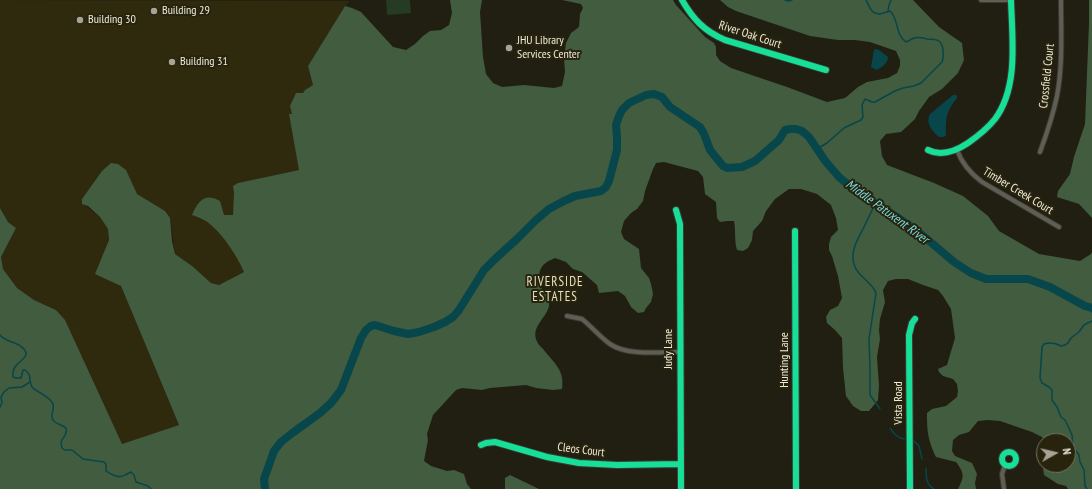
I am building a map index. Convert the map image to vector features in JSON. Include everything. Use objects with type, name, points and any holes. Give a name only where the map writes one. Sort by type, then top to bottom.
[{"type":"street","name":"River Oak Court","points":[[682,0],[696,22],[708,32],[716,36],[826,70]]},
{"type":"street","points":[[981,0],[1007,0]]},
{"type":"street","points":[[928,150],[931,153],[942,154],[956,150],[986,130],[998,114],[1007,96],[1012,72],[1011,0]]},
{"type":"street","name":"Crossfield Court","points":[[1040,152],[1051,121],[1058,88],[1061,53],[1061,0]]},
{"type":"street","name":"Timber Creek Court","points":[[956,150],[963,164],[982,182],[1059,227]]},
{"type":"street","name":"Judy Lane","points":[[676,210],[680,218],[681,489]]},
{"type":"street","name":"Hunting Lane","points":[[795,231],[796,489]]},
{"type":"street","points":[[567,316],[582,320],[607,342],[622,350],[635,352],[680,352]]},
{"type":"street","name":"Vista Road","points":[[910,489],[909,335],[912,323],[915,319]]},
{"type":"street","name":"Cleos Court","points":[[481,445],[495,442],[550,458],[579,463],[681,464]]},
{"type":"street","points":[[1004,489],[1002,474],[1005,464]]},
{"type":"shaded area","points":[[0,0],[350,1],[345,6],[308,66],[313,85],[305,90],[292,114],[289,115],[300,170],[238,183],[244,272],[219,285],[211,283],[175,254],[170,218],[137,194],[82,203],[100,217],[108,229],[109,240],[121,286],[179,425],[122,444],[56,310],[34,300],[16,288],[3,269],[1,257],[16,228],[8,222],[0,208]]},
{"type":"green space","points":[[386,0],[410,0],[411,13],[387,15]]},
{"type":"green space","points":[[450,0],[482,0],[480,12],[483,57],[486,74],[493,83],[502,87],[524,85],[554,88],[562,86],[565,72],[564,58],[566,43],[571,33],[579,27],[580,14],[583,8],[581,4],[562,0],[673,0],[705,37],[714,43],[716,47],[716,55],[720,61],[731,68],[827,102],[845,98],[858,87],[867,82],[888,78],[897,73],[900,66],[900,60],[896,51],[870,42],[810,36],[736,11],[728,7],[720,0],[913,0],[939,27],[962,43],[964,60],[958,73],[942,89],[929,97],[915,119],[901,132],[886,134],[880,141],[882,156],[887,165],[963,196],[988,216],[999,231],[1039,254],[1080,261],[1092,252],[1092,489],[1068,489],[1066,486],[1058,484],[1044,475],[1044,473],[1076,473],[1076,433],[1036,434],[1000,421],[987,420],[978,421],[969,432],[959,435],[953,440],[952,451],[955,456],[972,463],[977,474],[975,483],[976,489],[958,489],[963,478],[961,469],[956,462],[936,457],[931,446],[928,431],[927,413],[932,409],[946,406],[957,397],[958,391],[957,384],[953,379],[943,376],[938,369],[947,365],[955,338],[951,309],[938,290],[908,279],[888,281],[883,290],[885,302],[880,319],[879,330],[880,339],[877,357],[879,386],[878,400],[869,411],[861,411],[853,406],[846,396],[842,338],[827,323],[826,317],[830,310],[838,306],[842,298],[838,276],[829,250],[831,237],[838,230],[836,218],[831,205],[817,194],[801,189],[789,189],[775,199],[766,211],[762,221],[753,231],[752,240],[748,248],[743,251],[737,250],[734,221],[720,222],[717,218],[716,202],[705,194],[703,177],[698,171],[664,162],[656,163],[645,191],[643,201],[624,221],[621,232],[624,239],[639,249],[641,268],[649,278],[651,284],[653,294],[651,302],[644,312],[638,313],[631,307],[625,296],[618,291],[599,293],[597,285],[582,272],[573,269],[566,262],[555,258],[544,264],[540,271],[540,284],[547,296],[549,306],[535,334],[538,343],[558,367],[562,377],[562,389],[553,390],[526,385],[482,390],[462,388],[456,390],[433,415],[427,434],[428,440],[424,461],[431,466],[447,471],[454,470],[464,474],[467,484],[471,489],[0,489],[0,208],[8,222],[16,228],[1,257],[3,269],[17,288],[34,300],[56,310],[65,320],[122,444],[179,425],[121,286],[95,274],[109,240],[108,229],[100,217],[88,206],[82,204],[82,199],[102,171],[111,163],[118,164],[126,170],[137,194],[165,211],[170,218],[175,254],[192,266],[211,283],[219,285],[244,272],[238,259],[221,235],[207,222],[192,215],[203,199],[210,197],[220,201],[224,215],[233,215],[233,186],[238,183],[299,170],[289,114],[292,114],[290,106],[296,93],[303,93],[313,85],[308,66],[345,6],[361,12],[393,47],[406,50],[430,31],[441,30],[449,25],[452,13]]},
{"type":"green space","points":[[1089,0],[1092,0],[1092,218],[1079,204],[1057,197],[1058,191],[1070,174],[1085,124]]},
{"type":"green space","points":[[510,475],[539,489],[505,489],[505,478]]},
{"type":"water","points":[[876,49],[888,57],[886,63],[877,70],[871,67],[874,50]]},
{"type":"water","points":[[953,95],[956,95],[957,98],[948,112],[946,136],[939,137],[930,127],[928,121],[930,114]]},
{"type":"waterway","points":[[785,0],[792,0]]},
{"type":"waterway","points":[[817,149],[827,143],[844,128],[861,120],[863,117],[862,105],[865,99],[875,102],[895,91],[921,83],[942,62],[943,51],[942,45],[939,41],[935,39],[913,38],[906,42],[898,31],[893,14],[890,11],[880,14],[874,13],[866,0]]},
{"type":"waterway","points":[[888,11],[891,0]]},
{"type":"waterway","name":"Middle Patuxent River","points":[[265,489],[264,479],[274,451],[281,442],[331,403],[341,390],[361,338],[366,330],[375,325],[408,334],[434,327],[453,317],[484,270],[536,220],[549,209],[564,201],[575,196],[601,191],[606,187],[617,150],[616,125],[619,116],[622,110],[629,103],[646,95],[654,94],[662,97],[670,107],[700,127],[710,150],[723,166],[727,168],[742,167],[755,161],[779,140],[785,130],[796,129],[802,131],[809,137],[826,162],[839,177],[858,193],[897,217],[921,234],[954,262],[971,273],[986,279],[1028,279],[1050,287],[1085,306],[1092,308]]},
{"type":"waterway","points":[[875,204],[856,242],[853,252],[853,262],[859,274],[872,286],[876,293],[869,339],[870,395],[880,409]]},
{"type":"waterway","name":"Middle Patuxent River","points":[[1091,308],[1092,312]]},
{"type":"waterway","points":[[1087,489],[1085,486],[1084,470],[1080,462],[1079,455],[1073,447],[1072,435],[1065,420],[1061,417],[1052,400],[1052,390],[1042,383],[1040,378],[1042,347],[1044,344],[1051,343],[1061,346],[1065,345],[1084,325],[1092,321]]},
{"type":"waterway","points":[[0,335],[6,340],[24,349],[26,353],[25,358],[14,368],[13,377],[21,378],[23,370],[25,370],[30,376],[30,383],[32,387],[52,402],[53,420],[66,428],[66,434],[61,442],[62,448],[65,450],[72,450],[83,459],[104,462],[106,464],[106,471],[116,476],[120,477],[131,472],[134,475],[136,482],[148,486],[151,489]]},
{"type":"waterway","points":[[0,407],[2,403],[1,397],[4,392],[9,388],[22,387],[30,382]]},
{"type":"waterway","points":[[890,428],[896,435],[904,439]]},
{"type":"waterway","points":[[914,441],[919,446],[922,459]]},
{"type":"waterway","points":[[926,468],[928,483],[934,489]]},
{"type":"traffic: fast","points":[[682,0],[690,13],[700,24],[711,33],[725,40],[826,70]]},
{"type":"traffic: fast","points":[[928,150],[944,153],[954,151],[963,146],[989,126],[1003,106],[1011,77],[1013,45],[1011,0]]},
{"type":"traffic: fast","points":[[676,210],[680,224],[681,489]]},
{"type":"traffic: fast","points":[[795,231],[796,489]]},
{"type":"traffic: fast","points":[[910,489],[909,335],[912,323],[915,319]]},
{"type":"traffic: fast","points":[[481,445],[495,442],[547,457],[579,463],[617,465],[681,464]]},
{"type":"traffic: fast","points":[[1009,452],[1014,454],[1016,459],[1014,464],[1009,466],[1004,464],[1002,459],[1004,454],[1009,452]]},
{"type":"place","name":"Building 29","points":[[154,11]]},
{"type":"place","name":"Building 30","points":[[80,20]]},
{"type":"place","name":"JHU Library Services Center","points":[[509,48]]},
{"type":"place","name":"Building 31","points":[[172,62]]},
{"type":"district","name":"RIVERSIDE ESTATES","points":[[555,290]]}]
